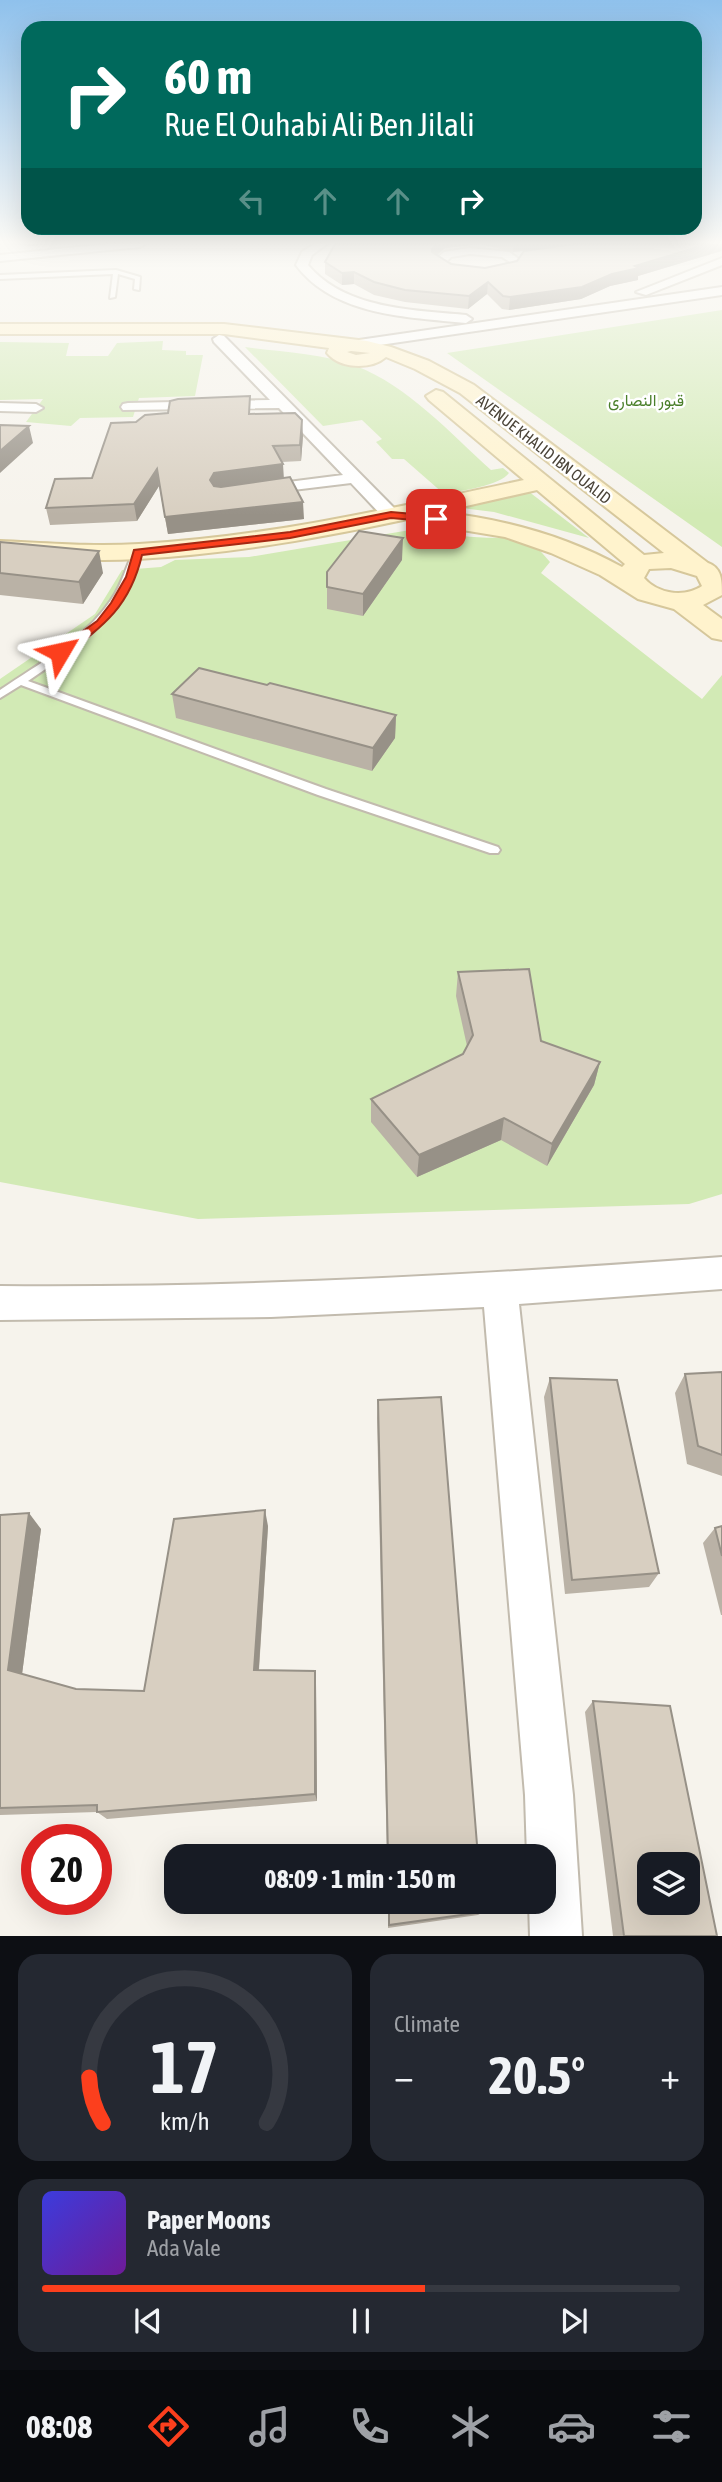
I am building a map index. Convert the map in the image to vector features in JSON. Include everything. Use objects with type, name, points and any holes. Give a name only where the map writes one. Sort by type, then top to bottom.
[{"type":"main road","name":"AVENUE KHALID IBN OUALID","points":[[255,334],[351,351],[429,390],[540,483],[636,572]]},
{"type":"main road","name":"AVENUE KHALID IBN OUALID","points":[[0,340],[219,339],[351,351]]},
{"type":"main road","name":"AVENUE KHALID IBN OUALID","points":[[381,350],[429,368],[467,389],[711,579]]},
{"type":"main road","points":[[351,351],[374,358],[381,350]]},
{"type":"main road","points":[[0,548],[137,552],[290,535],[540,483]]},
{"type":"main road","points":[[400,513],[489,525],[530,535],[599,564],[636,572],[673,560],[711,579],[714,589],[701,597],[679,600],[652,595],[636,572]]},
{"type":"main road","points":[[679,600],[722,632]]},
{"type":"street","points":[[351,351],[435,334]]},
{"type":"street","points":[[381,350],[423,336]]},
{"type":"street","points":[[219,339],[355,478],[400,513]]},
{"type":"street","points":[[128,407],[283,404]]},
{"type":"street","points":[[0,407],[36,408]]},
{"type":"street","points":[[235,494],[355,478]]},
{"type":"street","points":[[0,1303],[249,1302],[500,1290],[722,1273]]},
{"type":"street","points":[[500,1290],[549,1796],[556,1936]]},
{"type":"lane","points":[[0,695],[101,623],[116,605],[131,577],[137,552]]},
{"type":"lane","points":[[19,681],[322,792],[494,850]]},
{"type":"green space","name":"قبور النصارى","points":[[566,334],[722,334],[722,547],[447,353]]},
{"type":"green space","points":[[163,341],[162,350],[203,355],[195,396],[139,398],[133,417],[80,418],[71,426],[26,422],[43,399],[0,400],[0,342],[69,343],[66,356],[108,356],[117,343]]},
{"type":"green space","points":[[245,347],[329,358],[375,375],[411,398],[491,470],[503,468],[509,473],[488,485],[444,494],[404,459],[392,459],[376,442],[382,439],[362,420],[323,426]]},
{"type":"green space","points":[[528,491],[589,538],[494,512],[453,507]]},
{"type":"green space","points":[[428,527],[465,536],[528,537],[550,562],[541,573],[702,699],[722,675],[722,1194],[689,1204],[198,1219],[0,1182],[0,679],[95,614],[122,570],[161,567],[175,560],[249,557]]},
{"type":"building","points":[[250,396],[249,414],[295,413],[302,420],[300,445],[273,446],[283,464],[214,473],[210,480],[214,486],[221,487],[290,477],[303,502],[165,517],[157,469],[134,504],[46,508],[55,479],[92,478],[111,423],[136,422],[145,415],[168,413],[170,401],[178,399]]},
{"type":"building","points":[[0,425],[29,426],[0,451]]},
{"type":"building","points":[[359,531],[403,538],[363,594],[327,587],[327,572]]},
{"type":"building","points":[[0,542],[99,551],[79,582],[0,573]]},
{"type":"building","points":[[199,668],[396,715],[373,748],[172,694]]},
{"type":"building","points":[[529,969],[541,1041],[600,1062],[552,1144],[504,1118],[419,1155],[371,1099],[463,1054],[473,1035],[458,972]]},
{"type":"building","points":[[722,1372],[722,1455],[698,1446],[685,1374]]},
{"type":"building","points":[[550,1378],[617,1380],[659,1573],[572,1580]]},
{"type":"building","points":[[441,1397],[477,1844],[388,1844],[378,1400]]},
{"type":"building","points":[[265,1510],[254,1670],[315,1671],[315,1794],[97,1812],[97,1805],[0,1808],[0,1515],[29,1513],[8,1670],[76,1689],[144,1691],[174,1519]]},
{"type":"building","points":[[722,1526],[722,1556],[715,1528]]},
{"type":"building","points":[[593,1701],[670,1706],[700,1852],[637,1852],[637,1915],[700,1915],[700,1853],[717,1936],[624,1936]]},
{"type":"building","points":[[389,1914],[469,1914],[389,1925]]},
{"type":"route","points":[[60,652],[101,623],[116,605],[131,577],[137,552],[290,535],[391,515],[436,519]]}]
